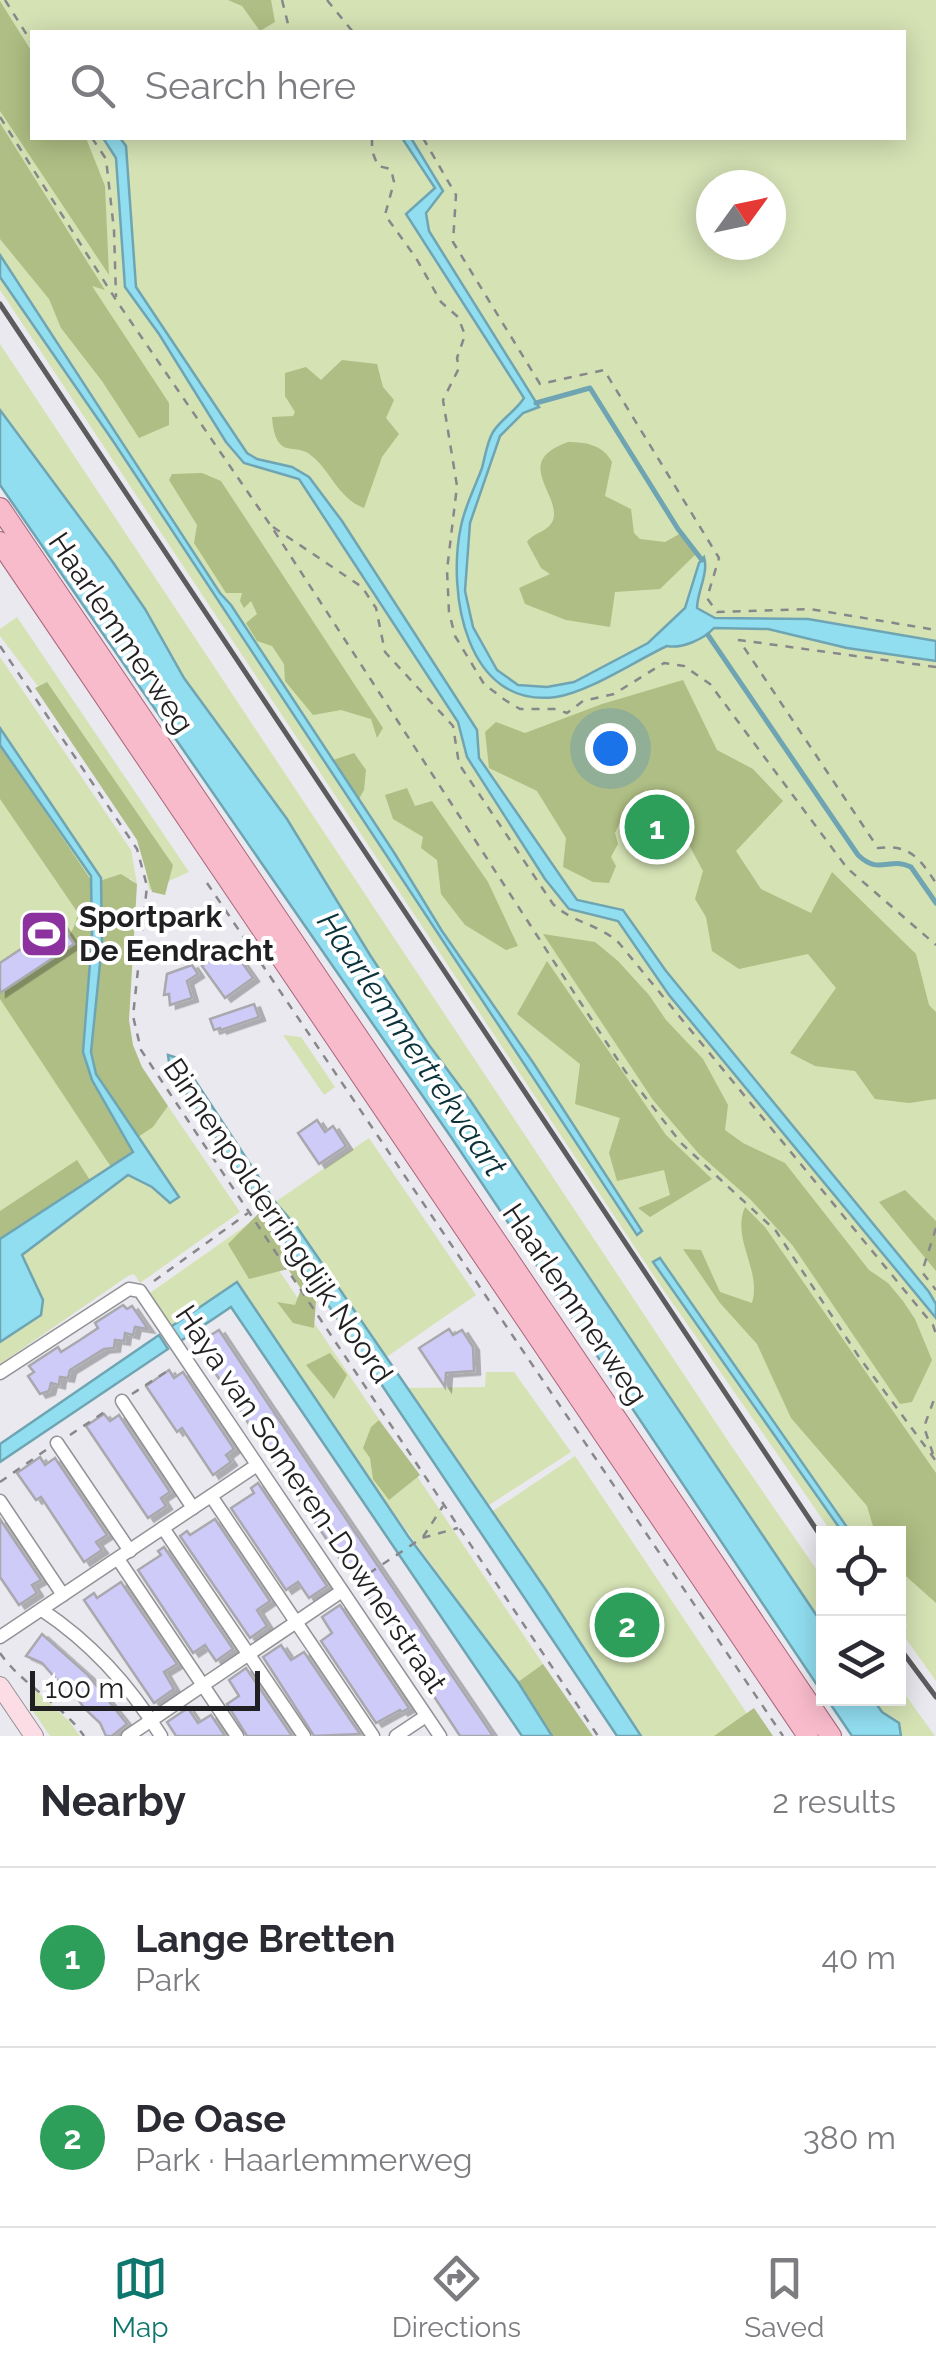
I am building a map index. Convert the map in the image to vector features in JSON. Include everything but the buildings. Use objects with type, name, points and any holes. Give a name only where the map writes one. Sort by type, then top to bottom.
[{"type":"main road","name":"Haarlemmerweg","points":[[0,508],[831,1736]]},
{"type":"main road","name":"Haarlemmerweg","points":[[0,542],[808,1736]]},
{"type":"street","points":[[0,1374],[129,1289],[140,1291]]},
{"type":"street","name":"Haya van Someren-Downerstraat","points":[[140,1291],[440,1736]]},
{"type":"street","points":[[122,1401],[194,1508]]},
{"type":"street","points":[[57,1443],[237,1736]]},
{"type":"street","points":[[0,1637],[257,1465]]},
{"type":"street","points":[[211,1496],[373,1736]]},
{"type":"street","points":[[0,1501],[63,1596]]},
{"type":"street","points":[[163,1528],[304,1736]]},
{"type":"street","points":[[128,1736],[204,1686],[246,1650],[293,1618],[342,1591]]},
{"type":"street","points":[[42,1610],[91,1649],[126,1687],[160,1736]]},
{"type":"street","points":[[0,1686],[34,1736]]},
{"type":"street","points":[[396,1736],[426,1716]]},
{"type":"path","points":[[5,0],[30,40]]},
{"type":"path","points":[[282,0],[290,30]]},
{"type":"path","points":[[327,0],[351,30]]},
{"type":"path","points":[[0,117],[116,300],[272,526],[574,995],[652,1108],[699,1162],[776,1231],[859,1357],[935,1459]]},
{"type":"path","points":[[93,140],[106,159],[116,300]]},
{"type":"path","points":[[372,140],[374,159],[378,166],[391,169],[394,182],[385,215],[441,302],[458,318],[465,335],[457,358],[459,368],[443,400],[456,486],[447,570],[448,612],[455,636],[484,684],[520,709],[568,713],[583,701],[614,694],[664,663],[684,666],[710,684],[848,868],[936,946]]},
{"type":"path","points":[[424,140],[456,195],[453,242],[540,384],[604,370],[719,558],[707,598],[717,612],[810,609],[936,630]]},
{"type":"path","points":[[272,526],[362,587],[376,608],[385,652],[453,726],[459,764],[553,904],[568,918],[604,929],[619,943],[933,1325],[936,1334]]},
{"type":"path","points":[[936,668],[740,640],[878,848],[897,846],[920,859],[936,883]]},
{"type":"path","name":"Binnenpolderringdijk Noord","points":[[0,646],[138,849],[147,886],[133,1016],[141,1050],[598,1736]]},
{"type":"path","points":[[350,1098],[784,1736]]},
{"type":"path","points":[[140,1291],[248,1213]]},
{"type":"path","points":[[936,1228],[922,1272],[936,1290]]},
{"type":"path","points":[[0,1482],[184,1357]]},
{"type":"path","points":[[935,1459],[924,1427],[936,1394]]},
{"type":"path","points":[[422,1538],[444,1505]]},
{"type":"path","points":[[342,1591],[422,1538],[459,1528]]},
{"type":"path","points":[[0,1652],[84,1736]]},
{"type":"green space","points":[[0,0],[936,0],[936,1681],[906,1639],[906,1526],[846,1526],[654,1262],[838,1526],[827,1526],[658,1282],[0,290],[0,277],[113,441],[638,1234],[642,1231],[534,1064],[441,931],[395,854],[0,255]]},
{"type":"green space","points":[[228,0],[271,0],[275,22],[259,30],[242,6]]},
{"type":"green space","points":[[0,1],[30,49],[30,140],[87,140],[105,186],[109,275],[0,111]]},
{"type":"green space","points":[[0,123],[105,290],[92,286],[169,403],[169,425],[139,438],[61,328],[49,299],[0,239]]},
{"type":"green space","points":[[0,344],[816,1569],[816,1615],[470,1100],[429,1045],[287,819],[184,678],[145,609],[0,410]]},
{"type":"green space","points":[[342,360],[377,364],[383,387],[394,400],[386,418],[399,434],[382,457],[364,508],[347,497],[308,453],[281,444],[273,425],[272,417],[293,416],[295,412],[285,396],[285,373],[306,367],[321,380]]},
{"type":"green space","points":[[568,442],[593,446],[608,456],[612,462],[605,496],[631,509],[634,533],[640,539],[665,542],[683,532],[697,553],[660,589],[615,592],[610,627],[566,620],[525,604],[519,588],[550,574],[541,568],[527,542],[553,521],[553,505],[542,476],[544,458]]},
{"type":"green space","points":[[202,473],[221,481],[383,728],[377,738],[371,719],[341,710],[313,715],[285,681],[284,664],[272,646],[257,641],[246,623],[257,614],[251,601],[244,608],[240,601],[242,593],[226,593],[194,543],[197,525],[169,480],[172,474]]},
{"type":"green space","points":[[17,617],[189,872],[149,890],[142,847],[40,689],[0,636],[0,629]]},
{"type":"green space","points":[[0,657],[131,850],[137,884],[130,878],[85,992],[157,1122],[168,1106],[240,1212],[140,1283],[134,1274],[128,1276],[0,1364],[0,1342],[41,1314],[43,1300],[22,1256],[129,1175],[153,1187],[159,1195],[178,1197],[107,1162],[111,1167],[90,1180],[87,1176],[0,1236]]},
{"type":"green space","points":[[683,680],[717,750],[753,769],[783,801],[736,851],[761,889],[811,913],[832,872],[916,954],[929,1005],[936,1012],[936,1099],[909,1103],[875,1099],[855,1071],[815,1066],[790,1053],[836,988],[808,954],[739,969],[712,951],[706,917],[695,899],[703,871],[680,828],[646,790],[622,818],[615,833],[618,844],[611,857],[616,866],[609,883],[593,882],[563,867],[566,838],[537,791],[489,768],[485,732],[496,722],[525,733],[602,704]]},
{"type":"green space","points":[[47,682],[173,865],[165,895],[152,892],[137,840],[35,688]]},
{"type":"green space","points":[[0,745],[93,883],[121,874],[137,884],[129,1020],[142,1067],[168,1106],[153,1127],[138,1137],[88,1066],[92,1080],[134,1152],[111,1167],[0,999],[0,994],[58,951],[78,913],[0,799]]},
{"type":"green space","points":[[354,753],[366,770],[359,799],[333,760]]},
{"type":"green space","points":[[407,788],[415,806],[432,801],[488,882],[518,946],[506,950],[465,925],[441,894],[437,860],[421,848],[423,837],[393,819],[385,795]]},
{"type":"green space","points":[[543,934],[595,942],[618,961],[703,1059],[728,1105],[725,1130],[785,1163],[869,1270],[888,1283],[903,1301],[932,1360],[912,1402],[900,1404],[793,1246],[750,1199],[699,1154],[653,1100]]},
{"type":"green space","points":[[547,961],[666,1135],[712,1179],[650,1217],[638,1208],[670,1195],[664,1170],[617,1181],[609,1153],[620,1118],[575,1104],[580,1064],[517,1014]]},
{"type":"green space","points":[[283,1035],[301,1037],[335,1087],[324,1095]]},
{"type":"green space","points":[[369,1138],[476,1295],[385,1358],[297,1227],[275,1202]]},
{"type":"green space","points":[[77,1160],[90,1180],[0,1239],[0,1211]]},
{"type":"green space","points":[[905,1190],[936,1221],[936,1271],[879,1202]]},
{"type":"green space","points":[[745,1207],[765,1227],[936,1473],[936,1603],[906,1576],[906,1526],[873,1526],[867,1506],[791,1418],[757,1344],[720,1303],[683,1249],[701,1250],[720,1292],[752,1303],[753,1279],[742,1219]]},
{"type":"green space","points":[[259,1213],[316,1301],[314,1328],[293,1323],[277,1302],[295,1305],[301,1289],[288,1269],[249,1279],[228,1244]]},
{"type":"green space","points":[[248,1224],[543,1664],[518,1682],[228,1288],[169,1328],[147,1295]]},
{"type":"green space","points":[[330,1353],[347,1375],[334,1399],[306,1365]]},
{"type":"green space","points":[[486,1372],[514,1372],[571,1452],[489,1505],[405,1388],[485,1387]]},
{"type":"green space","points":[[379,1420],[420,1475],[389,1500],[373,1479],[370,1458],[363,1448],[371,1427]]},
{"type":"green space","points":[[575,1456],[762,1736],[641,1736],[490,1513]]},
{"type":"green space","points":[[543,1664],[593,1736],[552,1736],[518,1682]]},
{"type":"green space","points":[[35,1690],[80,1736],[50,1736],[29,1705]]},
{"type":"green space","points":[[906,1696],[935,1736],[901,1736],[899,1723],[878,1706],[906,1706]]},
{"type":"green space","points":[[754,1708],[773,1736],[714,1736]]},
{"type":"water","points":[[104,140],[122,140],[126,146],[136,287],[247,453],[292,467],[309,477],[342,521],[477,730],[479,758],[577,900],[623,910],[666,971],[929,1292],[936,1304],[936,1318],[669,995],[618,921],[569,909],[545,879],[467,757],[458,722],[299,479],[244,463],[226,442],[125,287],[116,158]]},
{"type":"water","points":[[403,140],[412,140],[443,191],[426,213],[429,231],[539,407],[523,413],[500,436],[470,523],[465,591],[473,627],[497,670],[518,685],[547,687],[574,682],[648,643],[685,608],[704,557],[697,608],[715,618],[808,619],[936,641],[936,661],[847,648],[768,629],[714,628],[692,642],[667,646],[569,694],[525,696],[501,684],[482,665],[469,640],[461,612],[457,553],[463,519],[491,436],[524,398],[406,214],[435,188]]},
{"type":"water","points":[[0,255],[442,931],[534,1064],[642,1231],[637,1235],[113,441],[0,277]]},
{"type":"water","name":"Haarlemmertrekvaart","points":[[0,410],[145,609],[184,678],[287,819],[429,1045],[470,1100],[816,1615],[816,1684],[451,1137],[0,485]]},
{"type":"water","points":[[0,728],[101,878],[102,944],[91,1052],[96,1074],[179,1197],[170,1203],[152,1187],[128,1175],[22,1255],[43,1300],[41,1315],[0,1342],[0,1239],[133,1152],[92,1080],[83,1052],[92,937],[91,876],[0,745]]},
{"type":"water","points":[[168,1055],[181,1059],[275,1202],[297,1227],[546,1590],[641,1736],[617,1736],[170,1069]]},
{"type":"water","points":[[660,1258],[846,1526],[838,1526],[653,1262]]},
{"type":"water","points":[[237,1282],[408,1536],[518,1682],[552,1736],[522,1736],[231,1307],[179,1342],[169,1328]]},
{"type":"water","points":[[159,1335],[168,1349],[0,1462],[0,1444]]},
{"type":"water","points":[[832,1706],[878,1706],[899,1723],[901,1736],[852,1736]]},
{"type":"waterway","points":[[536,403],[590,388],[678,529],[702,560]]},
{"type":"waterway","points":[[708,635],[858,855],[872,864],[911,867],[936,903]]},
{"type":"railway","points":[[0,304],[816,1529]]},
{"type":"railway","points":[[906,1657],[936,1697]]},
{"type":"place","name":"Lange Bretten","points":[[657,827]]},
{"type":"place","name":"Sportpark De Eendracht","points":[[44,934]]},
{"type":"place","name":"De Oase","points":[[627,1625]]}]
